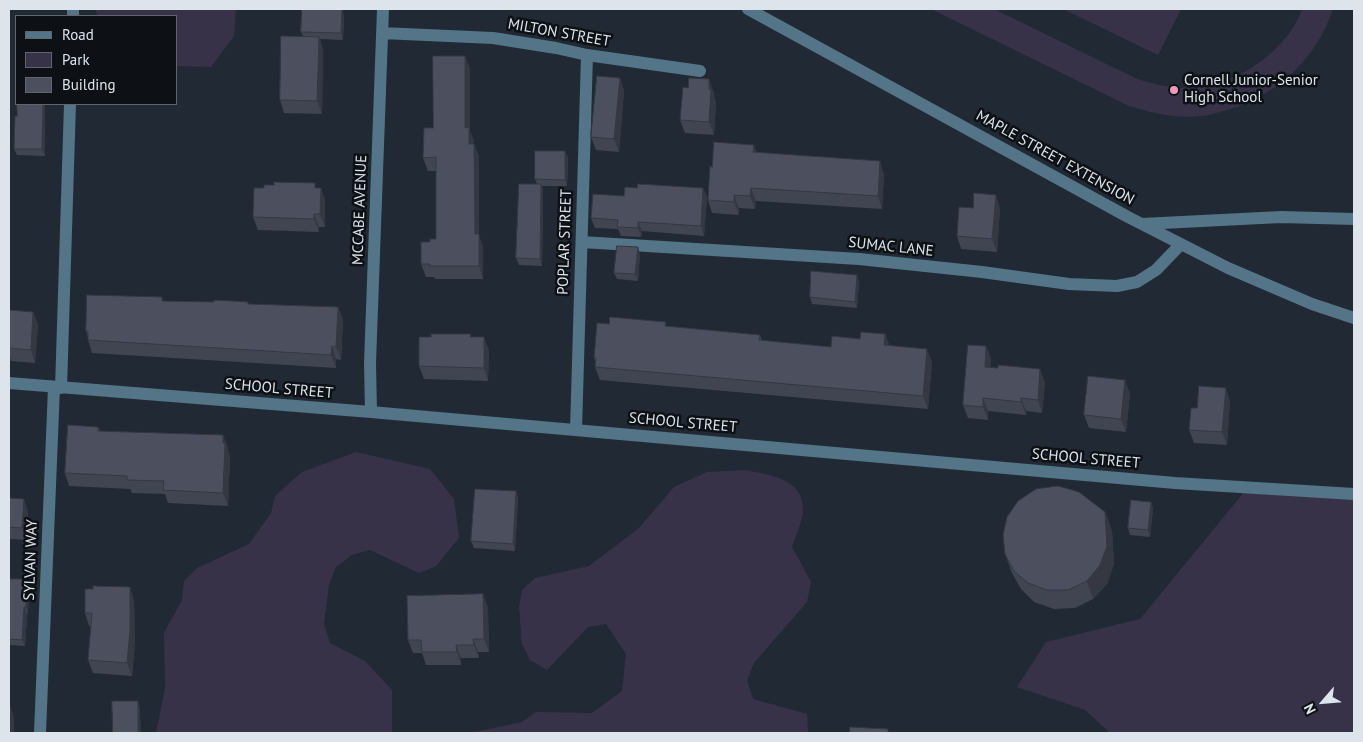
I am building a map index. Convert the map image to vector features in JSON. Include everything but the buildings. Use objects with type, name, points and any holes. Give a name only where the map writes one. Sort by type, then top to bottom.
[{"type":"street","name":"MCCABE AVENUE","points":[[371,412],[370,363],[383,9]]},
{"type":"street","name":"MAPLE STREET EXTENSION","points":[[748,9],[1142,224],[1267,286],[1354,318]]},
{"type":"street","name":"MILTON STREET","points":[[382,33],[493,38],[587,55],[700,71]]},
{"type":"street","name":"POPLAR STREET","points":[[576,430],[587,55]]},
{"type":"street","name":"SYLVAN WAY","points":[[40,733],[70,105]]},
{"type":"street","points":[[1142,224],[1281,217],[1354,219]]},
{"type":"street","name":"SUMAC LANE","points":[[582,242],[859,259],[982,272],[1069,284],[1117,286],[1137,282],[1156,270],[1182,244]]},
{"type":"street","name":"SCHOOL STREET","points":[[9,383],[371,412],[1175,483],[1249,486],[1354,494]]},
{"type":"green space","points":[[95,9],[236,9],[234,36],[211,67],[178,66],[178,15],[98,15]]},
{"type":"green space","points":[[931,9],[994,9],[1135,78],[1165,86],[1196,88],[1228,80],[1260,62],[1286,38],[1302,9],[1333,9],[1316,45],[1304,61],[1275,87],[1258,98],[1239,106],[1204,116],[1182,117],[1163,115],[1127,105]]},
{"type":"green space","points":[[1063,9],[1181,9],[1158,55]]},
{"type":"green space","points":[[356,452],[430,469],[454,499],[459,538],[436,566],[419,573],[370,550],[352,555],[336,567],[329,585],[324,624],[330,643],[365,661],[392,690],[392,733],[156,733],[165,688],[164,633],[182,600],[184,581],[197,568],[249,544],[271,513],[275,496],[302,472]]},
{"type":"green space","points":[[745,470],[774,476],[783,480],[798,491],[802,499],[803,514],[792,547],[811,582],[807,602],[754,663],[747,680],[753,699],[807,714],[808,733],[470,733],[522,722],[536,712],[592,713],[622,691],[626,654],[606,624],[588,627],[547,670],[530,660],[522,644],[519,607],[522,590],[535,578],[589,566],[639,528],[674,487],[707,472]]},
{"type":"green space","points":[[1249,486],[1354,494],[1354,733],[1110,733],[1085,710],[1017,687],[1046,642],[1140,619]]},
{"type":"place","name":"Cornell Junior-Senior High School","points":[[1174,90]]}]
